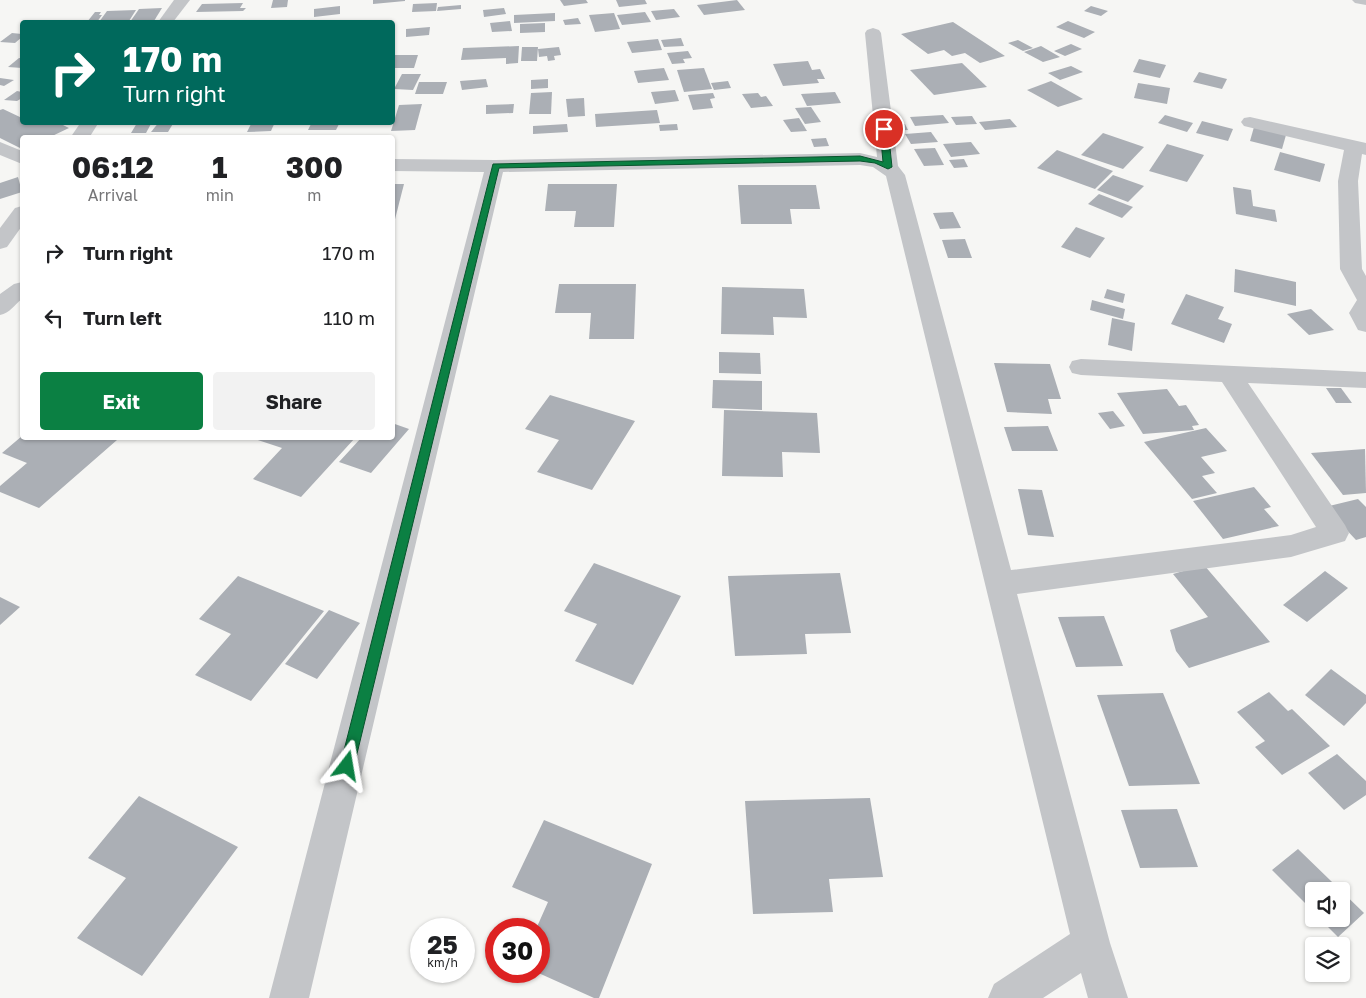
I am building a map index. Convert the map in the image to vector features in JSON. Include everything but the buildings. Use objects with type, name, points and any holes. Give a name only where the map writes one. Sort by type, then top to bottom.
[{"type":"street","points":[[167,20],[182,0]]},
{"type":"street","points":[[1360,0],[1366,0]]},
{"type":"street","points":[[873,33],[888,167]]},
{"type":"street","points":[[1250,122],[1360,148],[1348,181],[1351,269],[1366,296]]},
{"type":"street","points":[[0,148],[20,157]]},
{"type":"street","points":[[395,165],[496,166],[860,158],[888,167],[895,175],[1091,943],[1108,998]]},
{"type":"street","points":[[290,998],[496,166]]},
{"type":"street","points":[[0,243],[20,215]]},
{"type":"street","points":[[1366,304],[1360,313],[1366,325]]},
{"type":"street","points":[[1081,367],[1366,380]]},
{"type":"street","points":[[999,584],[1291,546],[1335,533],[1229,374]]},
{"type":"street","points":[[1008,998],[1091,943]]},
{"type":"route","points":[[347,766],[496,166],[860,158],[888,167],[884,129]]}]
